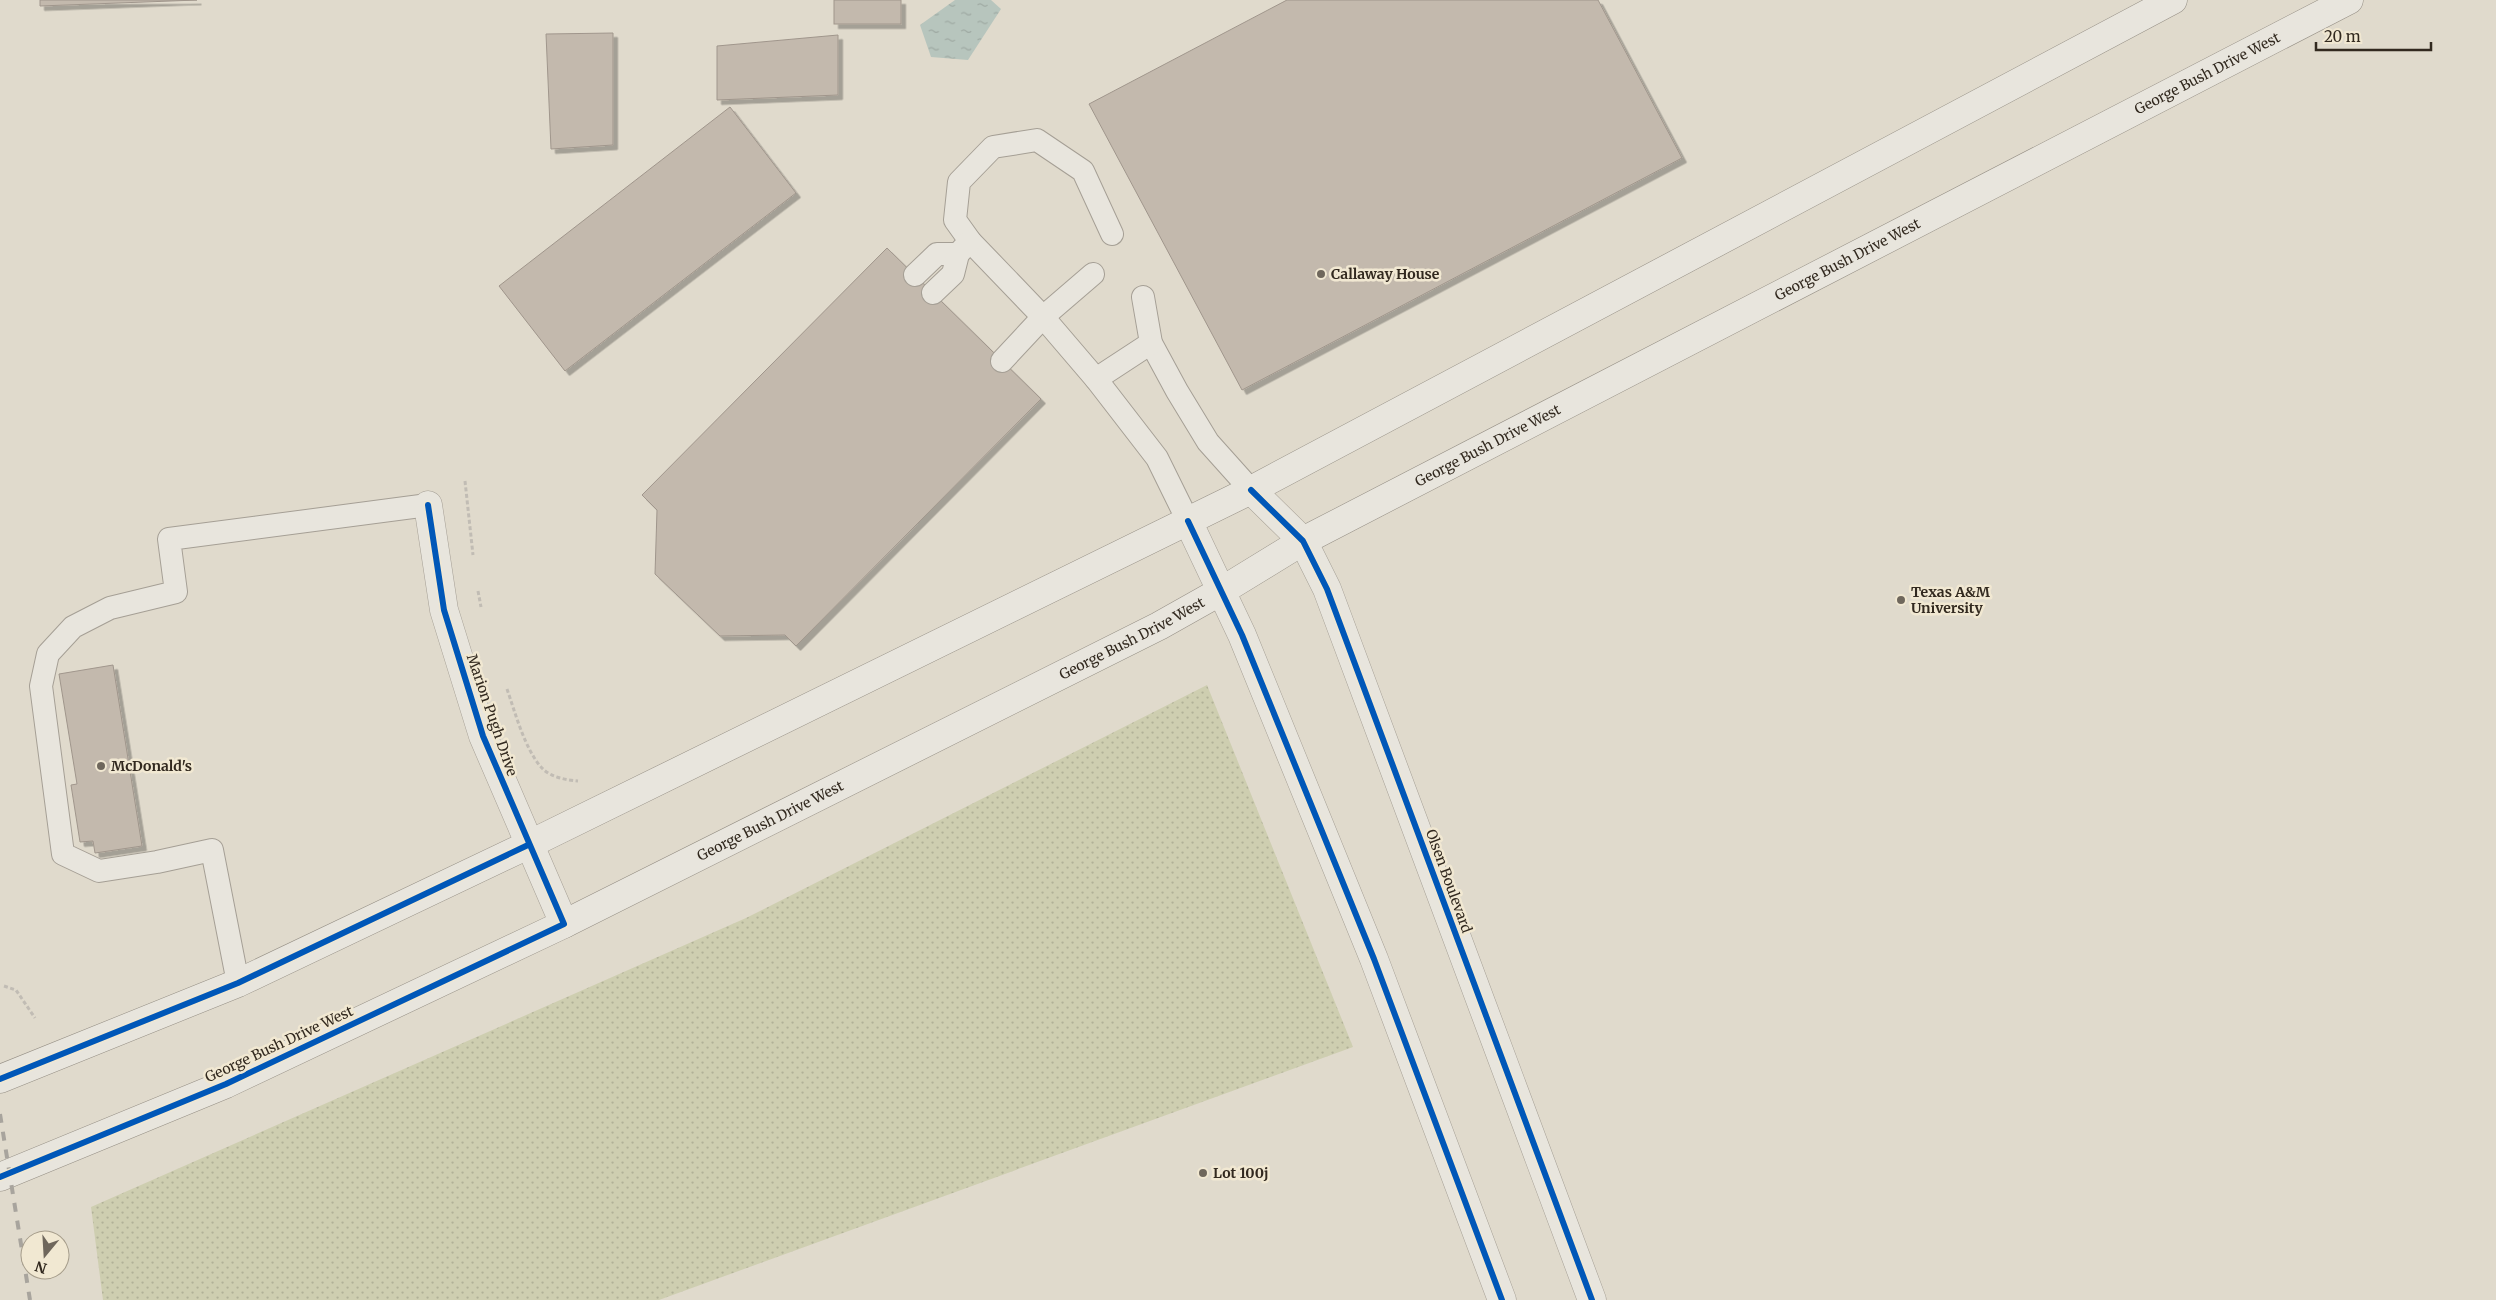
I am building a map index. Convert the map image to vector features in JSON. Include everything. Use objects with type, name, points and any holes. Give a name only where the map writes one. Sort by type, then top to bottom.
[{"type":"main road","points":[[0,1078],[238,984],[528,845],[1188,521],[1250,490],[2173,0]]},
{"type":"main road","points":[[2290,31],[2310,0]]},
{"type":"main road","name":"George Bush Drive West","points":[[0,1177],[226,1084],[564,924],[1141,635],[1223,590],[1303,541],[2349,0]]},
{"type":"main road","name":"Olsen Boulevard","points":[[1250,490],[1303,541],[1327,589],[1592,1300]]},
{"type":"main road","name":"Marion Pugh Drive","points":[[428,505],[444,610],[483,736],[528,845],[564,924]]},
{"type":"main road","points":[[1188,521],[1223,590],[1374,959],[1502,1300]]},
{"type":"lane","points":[[1112,234],[1083,171],[1036,140],[992,147],[959,182],[955,220],[964,248],[1043,317],[1096,379],[1157,458],[1188,521]]},
{"type":"lane","points":[[915,275],[936,254],[964,248]]},
{"type":"lane","points":[[933,293],[953,274],[964,248]]},
{"type":"lane","points":[[1002,360],[1043,317],[1093,274]]},
{"type":"lane","points":[[1143,297],[1151,343],[1208,442],[1250,490]]},
{"type":"lane","points":[[1096,379],[1151,343]]},
{"type":"lane","points":[[238,984],[212,850],[157,862],[99,871],[63,854],[42,686],[48,654],[74,627],[110,608],[176,592],[169,539],[428,505]]},
{"type":"path","points":[[465,481],[473,558]]},
{"type":"path","points":[[477,585],[482,613]]},
{"type":"path","points":[[505,684],[532,754],[542,770],[564,780],[580,781]]},
{"type":"path","points":[[4,986],[16,990],[35,1018]]},
{"type":"green space","points":[[1207,685],[1353,1047],[659,1300],[103,1300],[91,1207],[746,918]]},
{"type":"water","points":[[955,0],[991,0],[1001,9],[968,60],[931,57],[920,25]]},
{"type":"building","points":[[40,0],[197,0],[40,6]]},
{"type":"building","points":[[834,0],[901,0],[901,24],[834,24]]},
{"type":"building","name":"Callaway House","points":[[1287,0],[1598,0],[1682,158],[1242,390],[1089,104]]},
{"type":"building","points":[[613,33],[613,145],[551,149],[546,34]]},
{"type":"building","points":[[838,35],[838,95],[717,100],[717,46]]},
{"type":"building","points":[[730,107],[796,193],[565,371],[499,286]]},
{"type":"building","points":[[887,248],[1041,399],[796,646],[785,635],[720,636],[655,574],[657,510],[642,495]]},
{"type":"building","points":[[113,665],[142,846],[95,853],[93,841],[80,842],[71,785],[77,784],[59,674]]},
{"type":"railway","points":[[0,1114],[30,1300]]},
{"type":"cycle path","points":[[1251,490],[1303,541],[1327,589],[1592,1300]]},
{"type":"cycle path","points":[[0,1177],[226,1084],[564,924],[483,736],[444,610],[428,505]]},
{"type":"cycle path","points":[[1188,521],[1242,635],[1374,959],[1502,1300]]},
{"type":"cycle path","points":[[0,1079],[238,983],[528,845]]},
{"type":"place","name":"Callaway House","points":[[1321,274]]},
{"type":"place","name":"Texas A&M University","points":[[1901,600]]},
{"type":"place","name":"McDonald's","points":[[101,766]]},
{"type":"place","name":"Lot 100j","points":[[1203,1173]]}]
